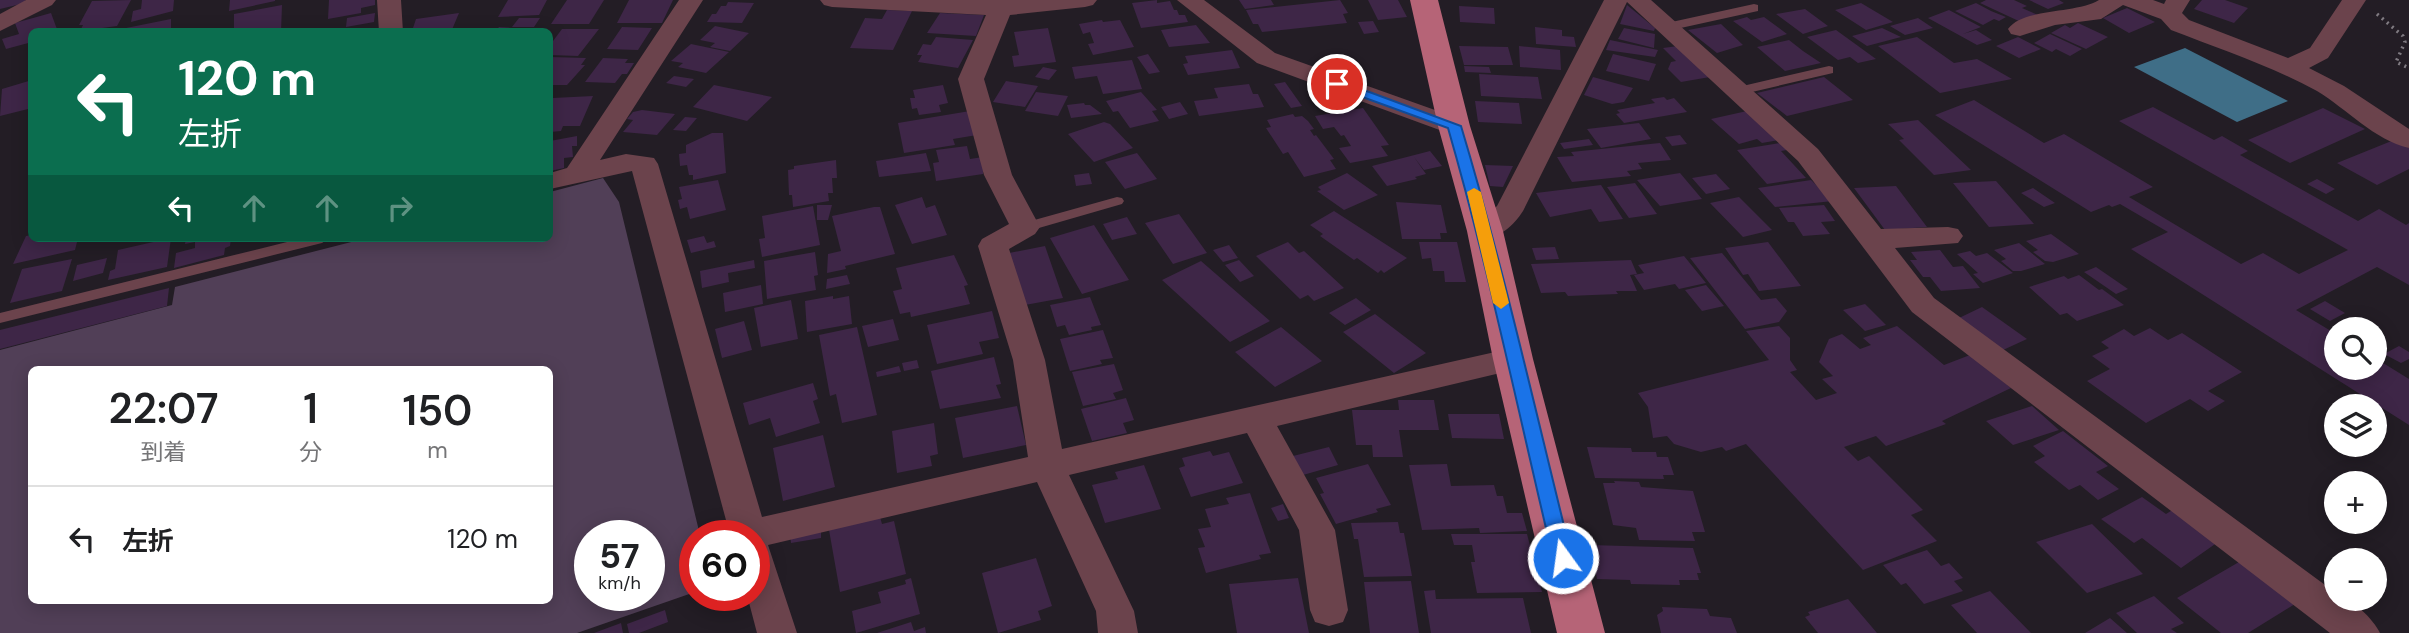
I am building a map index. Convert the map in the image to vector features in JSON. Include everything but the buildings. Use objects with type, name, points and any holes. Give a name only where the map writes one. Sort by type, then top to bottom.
[{"type":"main road","points":[[1424,0],[1454,126],[1485,231],[1513,359],[1581,633]]},
{"type":"street","points":[[0,24],[44,0]]},
{"type":"street","points":[[389,0],[391,28]]},
{"type":"street","points":[[563,178],[691,0]]},
{"type":"street","points":[[832,0],[1000,10],[1047,7],[1085,0]]},
{"type":"street","points":[[1189,0],[1266,58],[1454,126]]},
{"type":"street","points":[[1485,231],[1509,211],[1616,0]]},
{"type":"street","points":[[1637,0],[1808,155],[1923,305],[2338,628]]},
{"type":"street","points":[[2020,29],[2051,18],[2093,14],[2115,0]]},
{"type":"street","points":[[2131,0],[2173,7],[2180,25],[2326,86],[2384,127],[2409,140]]},
{"type":"street","points":[[2288,68],[2319,53],[2362,4]]},
{"type":"street","points":[[1000,10],[971,79],[998,175],[1025,227],[993,246],[1029,360],[1047,467],[1115,611],[1118,633]]},
{"type":"street","points":[[563,178],[626,162],[644,164],[744,520]]},
{"type":"street","points":[[1874,239],[1948,236]]},
{"type":"street","points":[[770,537],[1255,417],[1513,359]]},
{"type":"street","points":[[1255,417],[1317,530],[1329,610]]},
{"type":"street","points":[[770,609],[777,633]]},
{"type":"lane","points":[[1667,27],[1754,8]]},
{"type":"lane","points":[[1739,91],[1829,70]]},
{"type":"lane","points":[[1025,227],[1117,201]]},
{"type":"lane","points":[[0,318],[306,242]]},
{"type":"path","points":[[2362,4],[2403,36],[2405,42],[2396,62],[2409,68]]},
{"type":"shaded area","points":[[603,178],[619,202],[696,520],[679,520],[679,598],[665,602],[665,520],[574,520],[574,611],[640,611],[577,633],[0,633],[0,350],[172,305],[175,287],[351,242],[553,242],[553,191]]},
{"type":"water","points":[[2185,48],[2288,101],[2237,122],[2134,67]]},
{"type":"slow traffic","points":[[1474,192],[1501,303]]},
{"type":"route","points":[[1337,84],[1454,126],[1485,231],[1513,359],[1563,558]]}]
